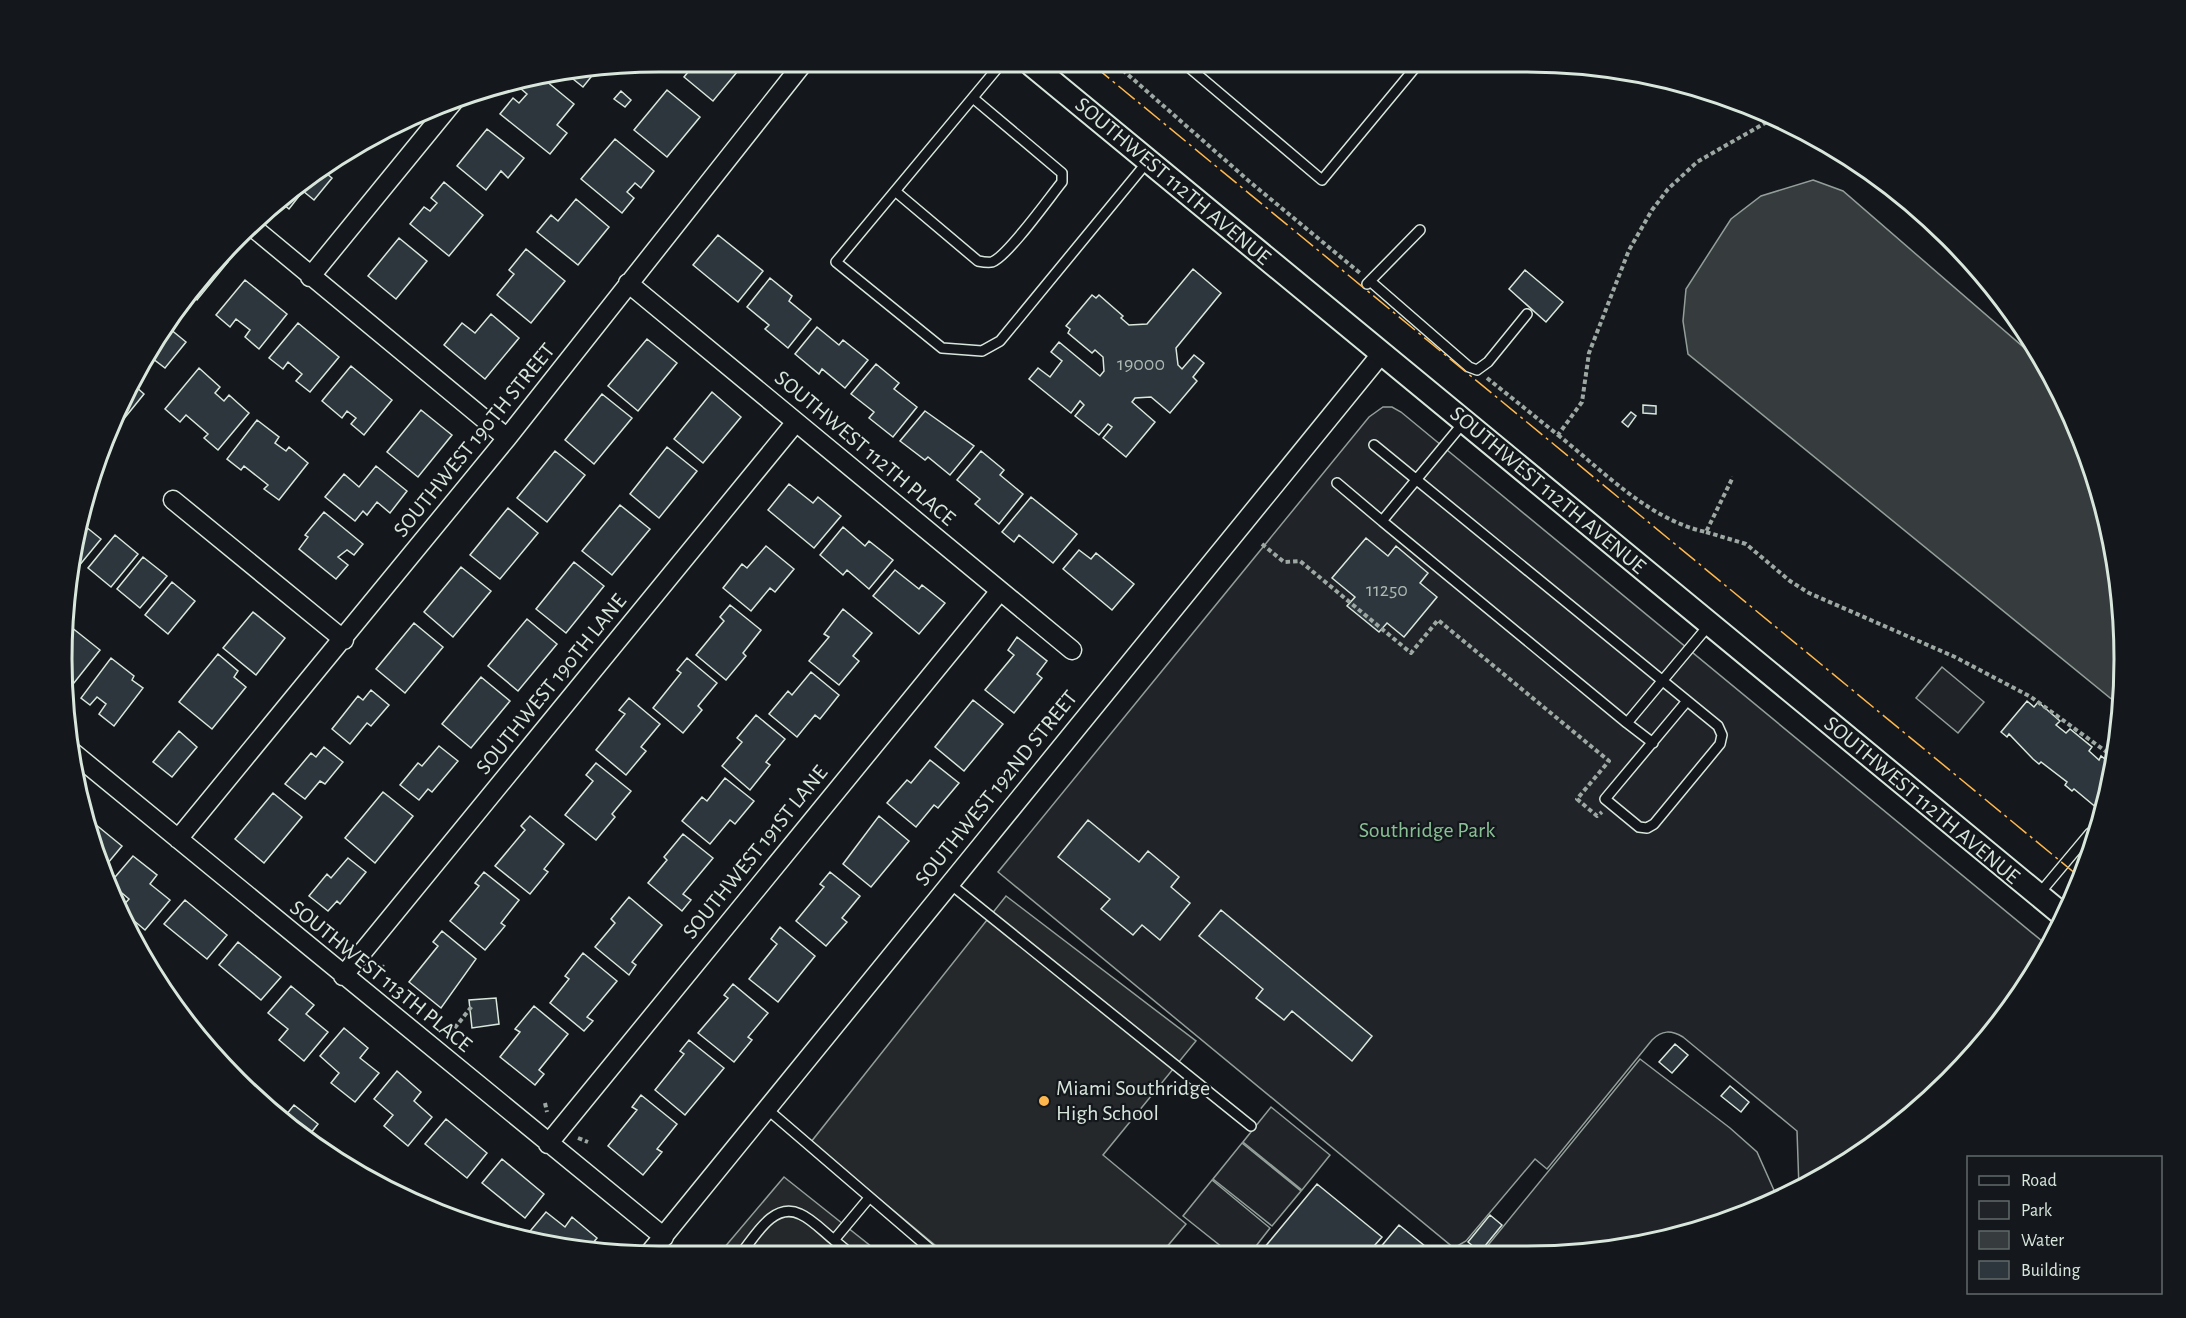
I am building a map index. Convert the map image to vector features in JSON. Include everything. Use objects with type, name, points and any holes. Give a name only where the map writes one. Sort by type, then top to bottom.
[{"type":"street","name":"SOUTHWEST 190TH STREET","points":[[178,839],[344,640],[507,438],[796,72]]},
{"type":"street","name":"SOUTHWEST 112TH AVENUE","points":[[1040,72],[2057,910]]},
{"type":"street","points":[[310,277],[444,113]]},
{"type":"street","points":[[257,231],[507,438]]},
{"type":"street","name":"SOUTHWEST 112TH PLACE","points":[[628,283],[1072,650]]},
{"type":"street","name":"SOUTHWEST 192ND STREET","points":[[656,1246],[1382,352]]},
{"type":"street","name":"SOUTHWEST 190TH LANE","points":[[343,976],[796,422]]},
{"type":"street","points":[[173,500],[344,640]]},
{"type":"street","name":"SOUTHWEST 191ST LANE","points":[[548,1144],[999,591]]},
{"type":"street","name":"SOUTHWEST 113TH PLACE","points":[[81,759],[663,1237]]},
{"type":"lane","points":[[994,72],[836,262],[942,348],[982,351],[1000,340],[1148,161]]},
{"type":"lane","points":[[1194,72],[1322,180],[1412,72]]},
{"type":"lane","points":[[895,191],[978,261],[990,263],[999,258],[1028,224],[1062,182],[1062,173],[973,98]]},
{"type":"lane","points":[[1420,230],[1367,280],[1469,367],[1477,370],[1488,362],[1527,314]]},
{"type":"lane","points":[[1382,521],[1464,422]]},
{"type":"lane","points":[[1374,445],[1661,682],[1687,701],[1718,726],[1722,735],[1720,744],[1654,824],[1647,828],[1640,827],[1605,799],[1687,701]]},
{"type":"lane","points":[[1337,483],[1653,743]]},
{"type":"lane","points":[[1627,723],[1709,624]]},
{"type":"lane","points":[[2038,895],[2086,838]]},
{"type":"lane","points":[[949,883],[1251,1125]]},
{"type":"lane","points":[[767,1109],[926,1246]]},
{"type":"lane","points":[[834,1240],[869,1198]]},
{"type":"lane","points":[[751,1246],[771,1217],[784,1211],[800,1213],[841,1246]]},
{"type":"path","points":[[1126,72],[1250,182],[1367,280]]},
{"type":"path","points":[[1558,435],[1582,402],[1589,353],[1629,250],[1652,210],[1668,189],[1697,162],[1765,123]]},
{"type":"path","points":[[1477,370],[1649,508],[1694,530],[1737,539],[1790,581],[1809,593],[1955,657],[2031,697],[2107,752]]},
{"type":"path","points":[[1706,532],[1733,477]]},
{"type":"path","points":[[1262,543],[1284,562],[1300,561],[1411,653],[1438,620],[1609,761],[1577,799],[1597,816],[1602,811]]},
{"type":"path","points":[[374,964],[384,967]]},
{"type":"path","points":[[450,1034],[472,1006]]},
{"type":"path","points":[[545,1103],[547,1112]]},
{"type":"path","points":[[578,1138],[588,1142]]},
{"type":"green space","name":"Southridge Park","points":[[1383,407],[1392,407],[1401,412],[2041,940],[2015,985],[1968,1046],[1914,1100],[1853,1147],[1799,1179],[1797,1131],[1683,1037],[1671,1032],[1663,1033],[1652,1040],[1547,1169],[1535,1159],[1466,1241],[1457,1246],[1452,1246],[998,872],[1369,417]]},
{"type":"green space","points":[[1942,667],[1984,702],[1958,733],[1916,698]]},
{"type":"green space","points":[[1640,1059],[1730,1128],[1757,1152],[1774,1191],[1716,1215],[1642,1235],[1565,1245],[1487,1246]]},
{"type":"green space","points":[[1271,1107],[1330,1155],[1302,1190],[1243,1142]]},
{"type":"green space","points":[[1242,1143],[1301,1191],[1272,1226],[1213,1179]]},
{"type":"green space","points":[[1212,1180],[1270,1228],[1256,1246],[1221,1246],[1183,1216]]},
{"type":"shaded area","points":[[1006,896],[1196,1041],[1103,1155],[1186,1224],[1168,1246],[936,1246],[811,1142]]},
{"type":"shaded area","points":[[784,1177],[871,1246],[726,1246]]},
{"type":"water","points":[[1813,180],[1843,191],[2024,348],[2053,399],[2069,434],[2094,507],[2103,544],[2113,621],[2113,700],[1688,354],[1683,321],[1686,289],[1731,219],[1761,196]]},
{"type":"building","points":[[688,72],[737,72],[713,101],[684,77]]},
{"type":"building","points":[[592,76],[583,87],[572,79]]},
{"type":"building","points":[[548,82],[574,104],[557,125],[567,133],[550,154],[500,114],[513,98],[519,103],[527,94],[521,89]]},
{"type":"building","points":[[667,90],[700,117],[667,157],[634,130]]},
{"type":"building","points":[[621,91],[631,100],[625,107],[614,99]]},
{"type":"building","points":[[487,129],[524,158],[508,178],[501,171],[486,190],[457,166]]},
{"type":"building","points":[[615,139],[654,171],[641,188],[635,183],[627,192],[634,198],[622,213],[581,179]]},
{"type":"building","points":[[328,175],[332,178],[314,200],[304,192]]},
{"type":"building","points":[[444,182],[483,215],[449,256],[410,224],[424,207],[430,211],[437,203],[431,198]]},
{"type":"building","points":[[300,194],[289,209],[286,206]]},
{"type":"building","points":[[576,199],[609,227],[578,265],[537,232],[551,215],[558,221]]},
{"type":"building","points":[[718,235],[763,271],[738,302],[693,265]]},
{"type":"building","points":[[399,238],[427,261],[396,299],[368,276]]},
{"type":"building","points":[[526,249],[565,281],[531,323],[497,295],[514,274],[509,270]]},
{"type":"building","points":[[228,262],[197,300],[196,299]]},
{"type":"building","points":[[1193,269],[1221,293],[1176,348],[1178,365],[1182,369],[1194,355],[1204,363],[1193,377],[1197,381],[1170,413],[1151,397],[1135,398],[1132,402],[1155,422],[1126,457],[1103,438],[1112,427],[1108,424],[1099,435],[1075,416],[1084,405],[1080,401],[1071,413],[1029,379],[1038,368],[1050,377],[1062,361],[1051,352],[1059,342],[1100,376],[1104,371],[1103,357],[1095,350],[1092,353],[1068,333],[1070,329],[1066,326],[1092,295],[1096,298],[1099,295],[1123,316],[1121,318],[1129,325],[1147,324]]},
{"type":"building","points":[[1525,270],[1563,302],[1546,322],[1509,289]]},
{"type":"building","points":[[770,278],[792,296],[789,301],[811,319],[788,348],[765,329],[769,325],[747,307]]},
{"type":"building","points":[[245,280],[287,314],[259,349],[245,337],[250,330],[236,319],[230,327],[216,315]]},
{"type":"building","points":[[491,314],[519,338],[485,379],[444,345],[462,323],[475,333]]},
{"type":"building","points":[[298,323],[339,357],[310,392],[296,381],[302,374],[288,362],[283,369],[269,358]]},
{"type":"building","points":[[817,327],[839,345],[843,340],[868,360],[845,388],[822,369],[819,374],[795,354]]},
{"type":"building","points":[[172,331],[186,342],[165,368],[154,360]]},
{"type":"building","points":[[647,339],[677,363],[638,411],[608,386]]},
{"type":"building","points":[[876,364],[899,383],[894,389],[917,407],[893,437],[869,418],[874,412],[851,394]]},
{"type":"building","points":[[351,366],[392,400],[364,435],[351,424],[356,418],[347,411],[342,418],[322,401]]},
{"type":"building","points":[[199,368],[220,387],[215,393],[224,401],[229,395],[249,413],[218,450],[204,438],[208,434],[186,415],[180,422],[165,409]]},
{"type":"building","points":[[138,389],[144,394],[124,419]]},
{"type":"building","points":[[712,392],[741,417],[703,463],[674,439]]},
{"type":"building","points":[[602,394],[632,418],[594,464],[565,440]]},
{"type":"building","points":[[1643,405],[1656,406],[1656,414],[1643,413]]},
{"type":"building","points":[[421,410],[452,435],[418,477],[387,452]]},
{"type":"building","points":[[925,411],[974,446],[950,475],[928,457],[925,460],[900,441]]},
{"type":"building","points":[[1631,412],[1636,416],[1628,427],[1622,422]]},
{"type":"building","points":[[257,420],[279,437],[275,443],[286,451],[289,447],[308,463],[279,500],[264,489],[268,485],[244,466],[241,470],[227,459]]},
{"type":"building","points":[[667,447],[697,471],[659,518],[630,494]]},
{"type":"building","points":[[555,451],[585,475],[547,522],[517,498]]},
{"type":"building","points":[[981,451],[1004,470],[1000,475],[1023,494],[999,524],[975,504],[980,499],[957,480]]},
{"type":"building","points":[[376,466],[407,491],[390,513],[377,502],[367,515],[363,511],[355,521],[325,497],[344,474],[359,487]]},
{"type":"building","points":[[789,484],[813,503],[818,497],[841,516],[814,548],[768,510]]},
{"type":"building","points":[[1031,497],[1077,534],[1053,563],[1019,535],[1014,542],[1002,532]]},
{"type":"building","points":[[620,505],[650,529],[612,575],[582,551]]},
{"type":"building","points":[[508,508],[538,533],[500,579],[470,555]]},
{"type":"building","points":[[324,512],[363,544],[354,555],[347,550],[338,557],[348,565],[336,579],[299,549],[308,537],[305,535]]},
{"type":"building","points":[[843,527],[865,546],[869,541],[893,560],[869,589],[847,570],[843,575],[820,555]]},
{"type":"building","points":[[87,528],[101,539],[80,565]]},
{"type":"building","points":[[115,535],[138,554],[111,587],[88,568]]},
{"type":"building","points":[[1366,538],[1388,556],[1396,546],[1428,573],[1420,583],[1437,597],[1404,637],[1387,623],[1379,632],[1347,606],[1355,597],[1332,578]]},
{"type":"building","points":[[766,546],[794,569],[775,592],[770,588],[751,611],[723,588],[742,564],[747,568]]},
{"type":"building","points":[[1079,550],[1091,559],[1096,553],[1134,584],[1112,610],[1063,569]]},
{"type":"building","points":[[143,557],[167,576],[140,608],[117,589]]},
{"type":"building","points":[[574,562],[604,586],[566,633],[536,609]]},
{"type":"building","points":[[461,567],[491,591],[453,637],[424,612]]},
{"type":"building","points":[[895,570],[919,589],[922,585],[945,603],[919,634],[873,596]]},
{"type":"building","points":[[172,582],[195,601],[168,634],[145,615]]},
{"type":"building","points":[[730,605],[761,630],[743,653],[746,656],[726,680],[696,655],[724,621],[720,617]]},
{"type":"building","points":[[843,609],[872,633],[853,656],[859,661],[839,685],[809,661],[829,637],[824,634]]},
{"type":"building","points":[[253,612],[285,638],[256,675],[223,648]]},
{"type":"building","points":[[527,619],[557,644],[518,691],[488,666]]},
{"type":"building","points":[[414,623],[443,647],[405,693],[376,669]]},
{"type":"building","points":[[73,628],[100,650],[73,685]]},
{"type":"building","points":[[1017,637],[1047,661],[1037,674],[1042,678],[1014,713],[985,690],[1014,655],[1008,650]]},
{"type":"building","points":[[218,654],[238,671],[234,677],[246,687],[212,729],[179,702]]},
{"type":"building","points":[[111,658],[134,676],[132,680],[143,688],[114,726],[99,714],[106,704],[97,697],[90,705],[81,698]]},
{"type":"building","points":[[687,658],[717,683],[698,706],[702,710],[683,733],[653,708],[681,673],[677,670]]},
{"type":"building","points":[[811,672],[839,695],[820,719],[815,715],[797,737],[769,714],[788,691],[792,695]]},
{"type":"building","points":[[481,677],[510,701],[471,748],[442,724]]},
{"type":"building","points":[[371,690],[389,705],[371,726],[367,723],[350,744],[332,729],[358,696],[363,700]]},
{"type":"building","points":[[629,698],[660,724],[641,747],[646,751],[626,775],[596,750],[625,714],[619,710]]},
{"type":"building","points":[[973,700],[1003,724],[964,771],[935,747]]},
{"type":"building","points":[[2027,701],[2034,707],[2038,702],[2060,721],[2056,725],[2066,733],[2070,729],[2092,747],[2089,751],[2099,760],[2101,756],[2105,759],[2095,807],[2074,789],[2072,791],[2065,785],[2067,782],[2041,762],[2039,764],[2033,759],[2009,734],[2007,737],[2001,732]]},
{"type":"building","points":[[756,715],[785,739],[766,762],[770,765],[750,790],[722,766],[742,742],[737,738]]},
{"type":"building","points":[[179,731],[197,747],[172,777],[153,762]]},
{"type":"building","points":[[439,746],[458,761],[432,792],[428,789],[419,800],[400,785],[418,763],[422,766]]},
{"type":"building","points":[[324,747],[343,762],[325,784],[320,781],[305,799],[285,784],[311,753],[316,757]]},
{"type":"building","points":[[930,760],[959,783],[938,808],[934,805],[916,827],[887,803],[907,780],[911,783]]},
{"type":"building","points":[[596,763],[631,791],[612,814],[615,817],[596,840],[565,815],[593,781],[586,775]]},
{"type":"building","points":[[725,778],[754,801],[735,824],[730,820],[710,844],[682,821],[702,797],[707,801]]},
{"type":"building","points":[[383,792],[413,816],[375,863],[345,838]]},
{"type":"building","points":[[273,793],[302,817],[264,863],[235,839]]},
{"type":"building","points":[[530,816],[564,844],[544,869],[548,872],[530,894],[495,866],[525,830],[521,826]]},
{"type":"building","points":[[879,816],[909,841],[871,887],[843,864]]},
{"type":"building","points":[[1088,820],[1139,862],[1148,851],[1179,877],[1171,887],[1190,903],[1160,940],[1142,925],[1133,935],[1101,909],[1110,899],[1058,857]]},
{"type":"building","points":[[96,825],[122,846],[109,862]]},
{"type":"building","points":[[683,834],[713,858],[683,894],[691,900],[682,911],[648,883],[667,860],[664,857]]},
{"type":"building","points":[[133,856],[157,875],[150,884],[170,900],[145,930],[134,921],[126,903],[129,899],[121,892],[115,878]]},
{"type":"building","points":[[348,858],[366,872],[340,904],[337,901],[328,911],[309,896],[327,874],[331,878]]},
{"type":"building","points":[[484,872],[519,900],[501,923],[505,926],[485,950],[450,921],[479,886],[475,883]]},
{"type":"building","points":[[830,872],[860,896],[842,918],[847,922],[826,946],[796,921],[824,887],[820,884]]},
{"type":"building","points":[[629,897],[662,925],[632,962],[636,965],[629,975],[595,947],[615,923],[611,919]]},
{"type":"building","points":[[185,900],[227,935],[207,959],[164,924]]},
{"type":"building","points":[[1221,910],[1372,1036],[1352,1061],[1292,1011],[1284,1020],[1256,998],[1263,989],[1199,936]]},
{"type":"building","points":[[780,927],[815,956],[778,1002],[749,979],[777,944],[771,939]]},
{"type":"building","points":[[442,931],[476,959],[441,1008],[409,982],[438,946],[433,942]]},
{"type":"building","points":[[238,942],[281,977],[261,1000],[219,965]]},
{"type":"building","points":[[583,953],[617,981],[587,1017],[593,1021],[584,1031],[550,1003],[569,979],[565,976]]},
{"type":"building","points":[[733,984],[768,1013],[748,1037],[752,1040],[734,1062],[698,1033],[728,998],[724,995]]},
{"type":"building","points":[[291,986],[314,1005],[306,1014],[328,1032],[304,1061],[279,1040],[288,1029],[268,1013]]},
{"type":"building","points":[[496,998],[499,1024],[472,1028],[469,1000]]},
{"type":"building","points":[[534,1006],[568,1034],[539,1070],[544,1074],[535,1085],[500,1057],[520,1032],[515,1029]]},
{"type":"building","points":[[344,1028],[368,1048],[360,1058],[379,1073],[355,1102],[331,1083],[339,1073],[320,1056]]},
{"type":"building","points":[[689,1040],[724,1068],[685,1115],[655,1090],[684,1054],[680,1051]]},
{"type":"building","points":[[1675,1044],[1688,1055],[1672,1073],[1659,1062]]},
{"type":"building","points":[[397,1071],[421,1092],[414,1101],[432,1117],[408,1146],[384,1126],[393,1115],[374,1099]]},
{"type":"building","points":[[1730,1086],[1749,1102],[1741,1112],[1721,1096]]},
{"type":"building","points":[[641,1095],[677,1124],[657,1149],[662,1152],[643,1175],[608,1146],[637,1110],[632,1107]]},
{"type":"building","points":[[294,1105],[318,1124],[312,1132],[288,1113]]},
{"type":"building","points":[[446,1119],[487,1153],[467,1178],[425,1144]]},
{"type":"building","points":[[502,1159],[544,1194],[525,1218],[482,1183]]},
{"type":"building","points":[[1317,1184],[1382,1237],[1374,1246],[1266,1246]]},
{"type":"building","points":[[546,1212],[565,1227],[572,1217],[597,1238],[594,1242],[530,1232]]},
{"type":"building","points":[[1490,1215],[1502,1225],[1485,1246],[1473,1246],[1468,1242]]},
{"type":"building","points":[[1399,1225],[1425,1246],[1382,1246]]},
{"type":"power","points":[[1102,72],[2074,872]]},
{"type":"place","name":"Miami Southridge High School","points":[[1044,1101]]}]
